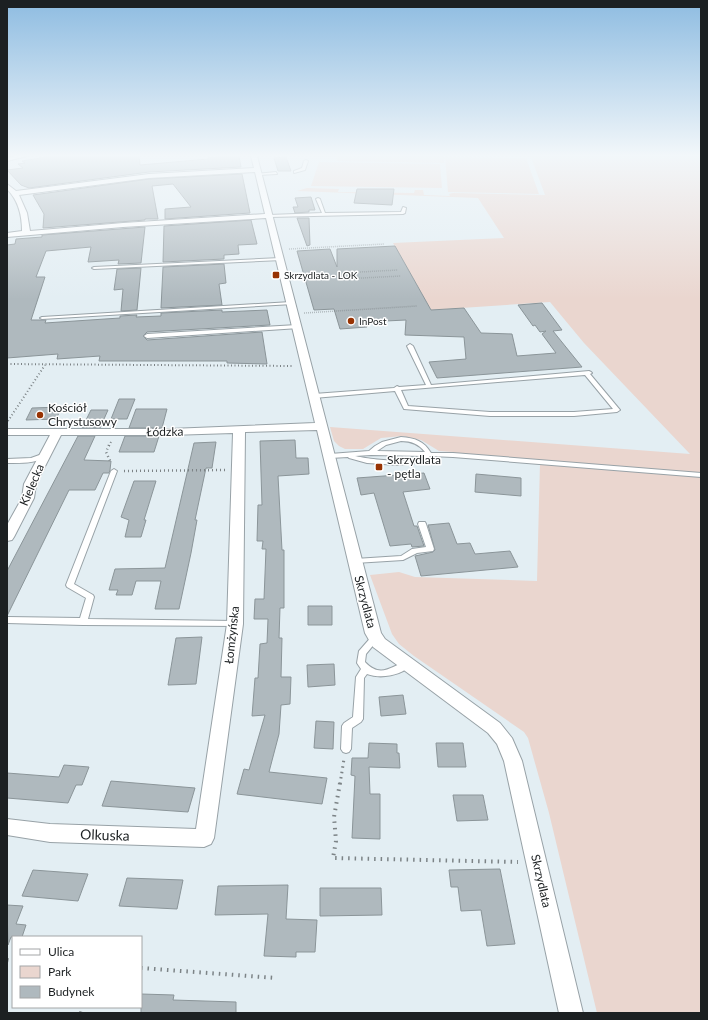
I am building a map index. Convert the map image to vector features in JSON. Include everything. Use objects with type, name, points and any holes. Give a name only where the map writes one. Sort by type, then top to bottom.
[{"type":"street","points":[[21,204],[24,209],[26,233]]},
{"type":"street","name":"Skrzydlata","points":[[266,204],[322,426],[338,456],[355,561],[370,623],[379,643],[502,736],[507,744],[513,761],[571,1013]]},
{"type":"street","points":[[7,235],[123,225],[269,216]]},
{"type":"street","name":"Łódzka","points":[[7,430],[57,433],[115,433],[322,426]]},
{"type":"street","name":"Łomżyńska","points":[[204,838],[235,624],[240,469],[239,430]]},
{"type":"street","name":"Kielecka","points":[[7,537],[28,498],[30,484],[57,433]]},
{"type":"street","name":"Olkuska","points":[[7,827],[50,832],[204,838]]},
{"type":"lane","points":[[320,204],[324,214]]},
{"type":"lane","points":[[269,216],[403,213],[404,208]]},
{"type":"lane","points":[[94,268],[280,260]]},
{"type":"lane","points":[[42,318],[291,303]]},
{"type":"lane","points":[[147,336],[297,327]]},
{"type":"lane","points":[[410,346],[429,386]]},
{"type":"lane","points":[[314,396],[397,388],[589,373],[617,410],[574,414],[490,414],[406,408],[397,388]]},
{"type":"lane","points":[[371,453],[381,444],[402,439],[418,443],[425,447],[429,454]]},
{"type":"lane","points":[[338,456],[371,453],[429,454],[701,475]]},
{"type":"lane","points":[[338,456],[367,460],[409,462],[424,460],[429,454]]},
{"type":"lane","points":[[7,461],[38,459],[45,455]]},
{"type":"lane","points":[[83,622],[90,596],[70,585],[114,472]]},
{"type":"lane","points":[[355,561],[403,558],[415,551],[430,549],[422,524]]},
{"type":"lane","points":[[7,620],[235,624]]},
{"type":"lane","points":[[376,637],[362,653],[361,663],[366,669],[375,674],[384,674],[390,673],[407,664]]},
{"type":"lane","points":[[346,749],[347,726],[358,719],[360,677],[366,669]]},
{"type":"path","points":[[277,250],[384,244]]},
{"type":"path","points":[[340,273],[398,270]]},
{"type":"path","points":[[341,279],[401,276]]},
{"type":"path","points":[[293,314],[417,306]]},
{"type":"path","points":[[7,364],[307,366]]},
{"type":"path","points":[[7,430],[45,365]]},
{"type":"path","points":[[115,433],[106,452],[114,472],[240,469]]},
{"type":"path","points":[[346,749],[334,817],[336,841],[334,858],[536,862]]},
{"type":"path","points":[[142,968],[276,978]]},
{"type":"green space","points":[[482,204],[701,204],[701,1013],[597,1013],[549,813],[528,738],[524,732],[399,644],[392,634],[370,575],[399,572],[415,577],[537,581],[540,463],[453,455],[453,452],[439,451],[421,440],[403,436],[381,438],[363,449],[345,449],[334,441],[330,427],[690,454],[584,343],[550,302],[431,310],[393,243],[504,238]]},
{"type":"building","points":[[38,204],[155,204],[158,219],[43,228],[44,214]]},
{"type":"building","points":[[188,204],[248,204],[250,213],[165,219],[165,209],[191,207]]},
{"type":"building","points":[[297,204],[313,204],[315,210],[295,213],[293,207],[298,207]]},
{"type":"building","points":[[365,204],[392,204],[392,205]]},
{"type":"building","points":[[297,218],[309,218],[310,245],[307,246]]},
{"type":"building","points":[[251,220],[257,244],[238,245],[239,254],[224,255],[224,259],[163,262],[164,226]]},
{"type":"building","points":[[145,227],[141,263],[118,264],[119,260],[88,262],[91,247],[46,251],[36,277],[45,277],[31,320],[46,320],[45,323],[120,318],[120,316],[161,316],[161,313],[222,310],[222,312],[267,310],[270,325],[147,332],[143,336],[147,340],[262,332],[267,364],[227,363],[227,361],[99,361],[100,356],[57,359],[58,354],[7,358],[7,245],[15,244],[16,239],[42,237],[42,235]]},
{"type":"building","points":[[395,246],[431,310],[464,308],[481,333],[512,334],[517,356],[556,353],[542,334],[546,331],[540,332],[535,325],[533,326],[518,305],[542,303],[562,330],[553,331],[582,367],[437,378],[429,362],[466,359],[464,337],[405,335],[406,320],[365,322],[367,327],[340,329],[334,309],[314,310],[297,251],[330,249],[337,267],[337,249]]},
{"type":"building","points":[[224,264],[226,283],[219,284],[222,305],[161,308],[163,267]]},
{"type":"building","points":[[141,268],[137,310],[121,311],[123,289],[114,290],[117,269]]},
{"type":"building","points":[[119,399],[135,399],[127,419],[111,419]]},
{"type":"building","name":"Kościół Chrystusowy","points":[[62,407],[56,419],[26,420],[32,408]]},
{"type":"building","points":[[136,409],[167,409],[162,428],[129,428]]},
{"type":"building","points":[[91,410],[108,410],[100,428],[82,428]]},
{"type":"building","points":[[78,436],[95,436],[84,460],[111,461],[109,473],[103,473],[95,490],[69,490],[7,616],[7,571]]},
{"type":"building","points":[[125,436],[159,436],[154,452],[119,452]]},
{"type":"building","points":[[295,440],[296,458],[308,458],[309,474],[278,476],[282,550],[284,550],[284,608],[280,608],[279,638],[282,638],[281,677],[291,677],[290,704],[281,705],[279,734],[269,772],[327,778],[322,804],[237,794],[244,769],[249,770],[265,715],[252,716],[255,678],[258,678],[260,644],[267,643],[268,619],[254,619],[255,599],[264,599],[266,549],[262,549],[263,541],[257,541],[258,505],[262,505],[260,441]]},
{"type":"building","points":[[216,442],[212,468],[206,468],[195,520],[197,520],[191,553],[179,609],[155,609],[161,581],[136,581],[132,595],[116,595],[118,590],[109,590],[115,569],[165,568],[194,443]]},
{"type":"building","points":[[424,473],[430,489],[403,492],[414,526],[417,526],[424,546],[412,547],[411,544],[390,546],[374,493],[361,495],[357,478]]},
{"type":"building","points":[[476,474],[521,478],[521,496],[475,492]]},
{"type":"building","points":[[134,481],[156,481],[144,520],[146,520],[141,537],[125,537],[129,520],[121,517]]},
{"type":"building","points":[[449,523],[457,544],[470,543],[475,554],[510,551],[518,567],[421,576],[415,556],[433,552],[435,550],[428,525]]},
{"type":"building","points":[[308,606],[332,606],[332,625],[308,625]]},
{"type":"building","points":[[202,637],[196,684],[168,685],[176,638]]},
{"type":"building","points":[[334,664],[335,685],[308,687],[307,665]]},
{"type":"building","points":[[403,695],[406,714],[381,716],[379,697]]},
{"type":"building","points":[[316,721],[334,722],[333,749],[314,748]]},
{"type":"building","points":[[369,743],[397,744],[397,753],[399,753],[400,768],[369,767],[370,794],[380,794],[380,839],[352,838],[355,776],[351,775],[352,758],[368,758]]},
{"type":"building","points":[[436,743],[463,743],[466,767],[438,767]]},
{"type":"building","points":[[64,765],[89,767],[82,785],[76,785],[68,803],[7,798],[7,773],[59,777]]},
{"type":"building","points":[[111,781],[195,788],[188,812],[102,806]]},
{"type":"building","points":[[453,795],[483,795],[488,820],[457,821]]},
{"type":"building","points":[[500,869],[515,944],[487,946],[481,910],[461,911],[458,887],[451,887],[449,870]]},
{"type":"building","points":[[33,870],[88,874],[78,901],[22,896]]},
{"type":"building","points":[[127,878],[183,880],[177,909],[119,906]]},
{"type":"building","points":[[288,885],[286,919],[317,920],[315,952],[296,952],[296,957],[264,956],[268,914],[215,915],[218,886]]},
{"type":"building","points":[[320,888],[381,888],[382,915],[320,916]]},
{"type":"building","points":[[7,905],[23,906],[16,924],[26,925],[22,936],[12,936],[8,945]]},
{"type":"building","points":[[142,994],[174,995],[173,1000],[236,1002],[236,1013],[141,1013]]},
{"type":"place","name":"Skrzydlata - LOK","points":[[276,275]]},
{"type":"place","name":"InPost","points":[[351,321]]},
{"type":"place","name":"Kościół Chrystusowy","points":[[40,415]]},
{"type":"place","name":"Skrzydlata - pętla","points":[[379,467]]}]
